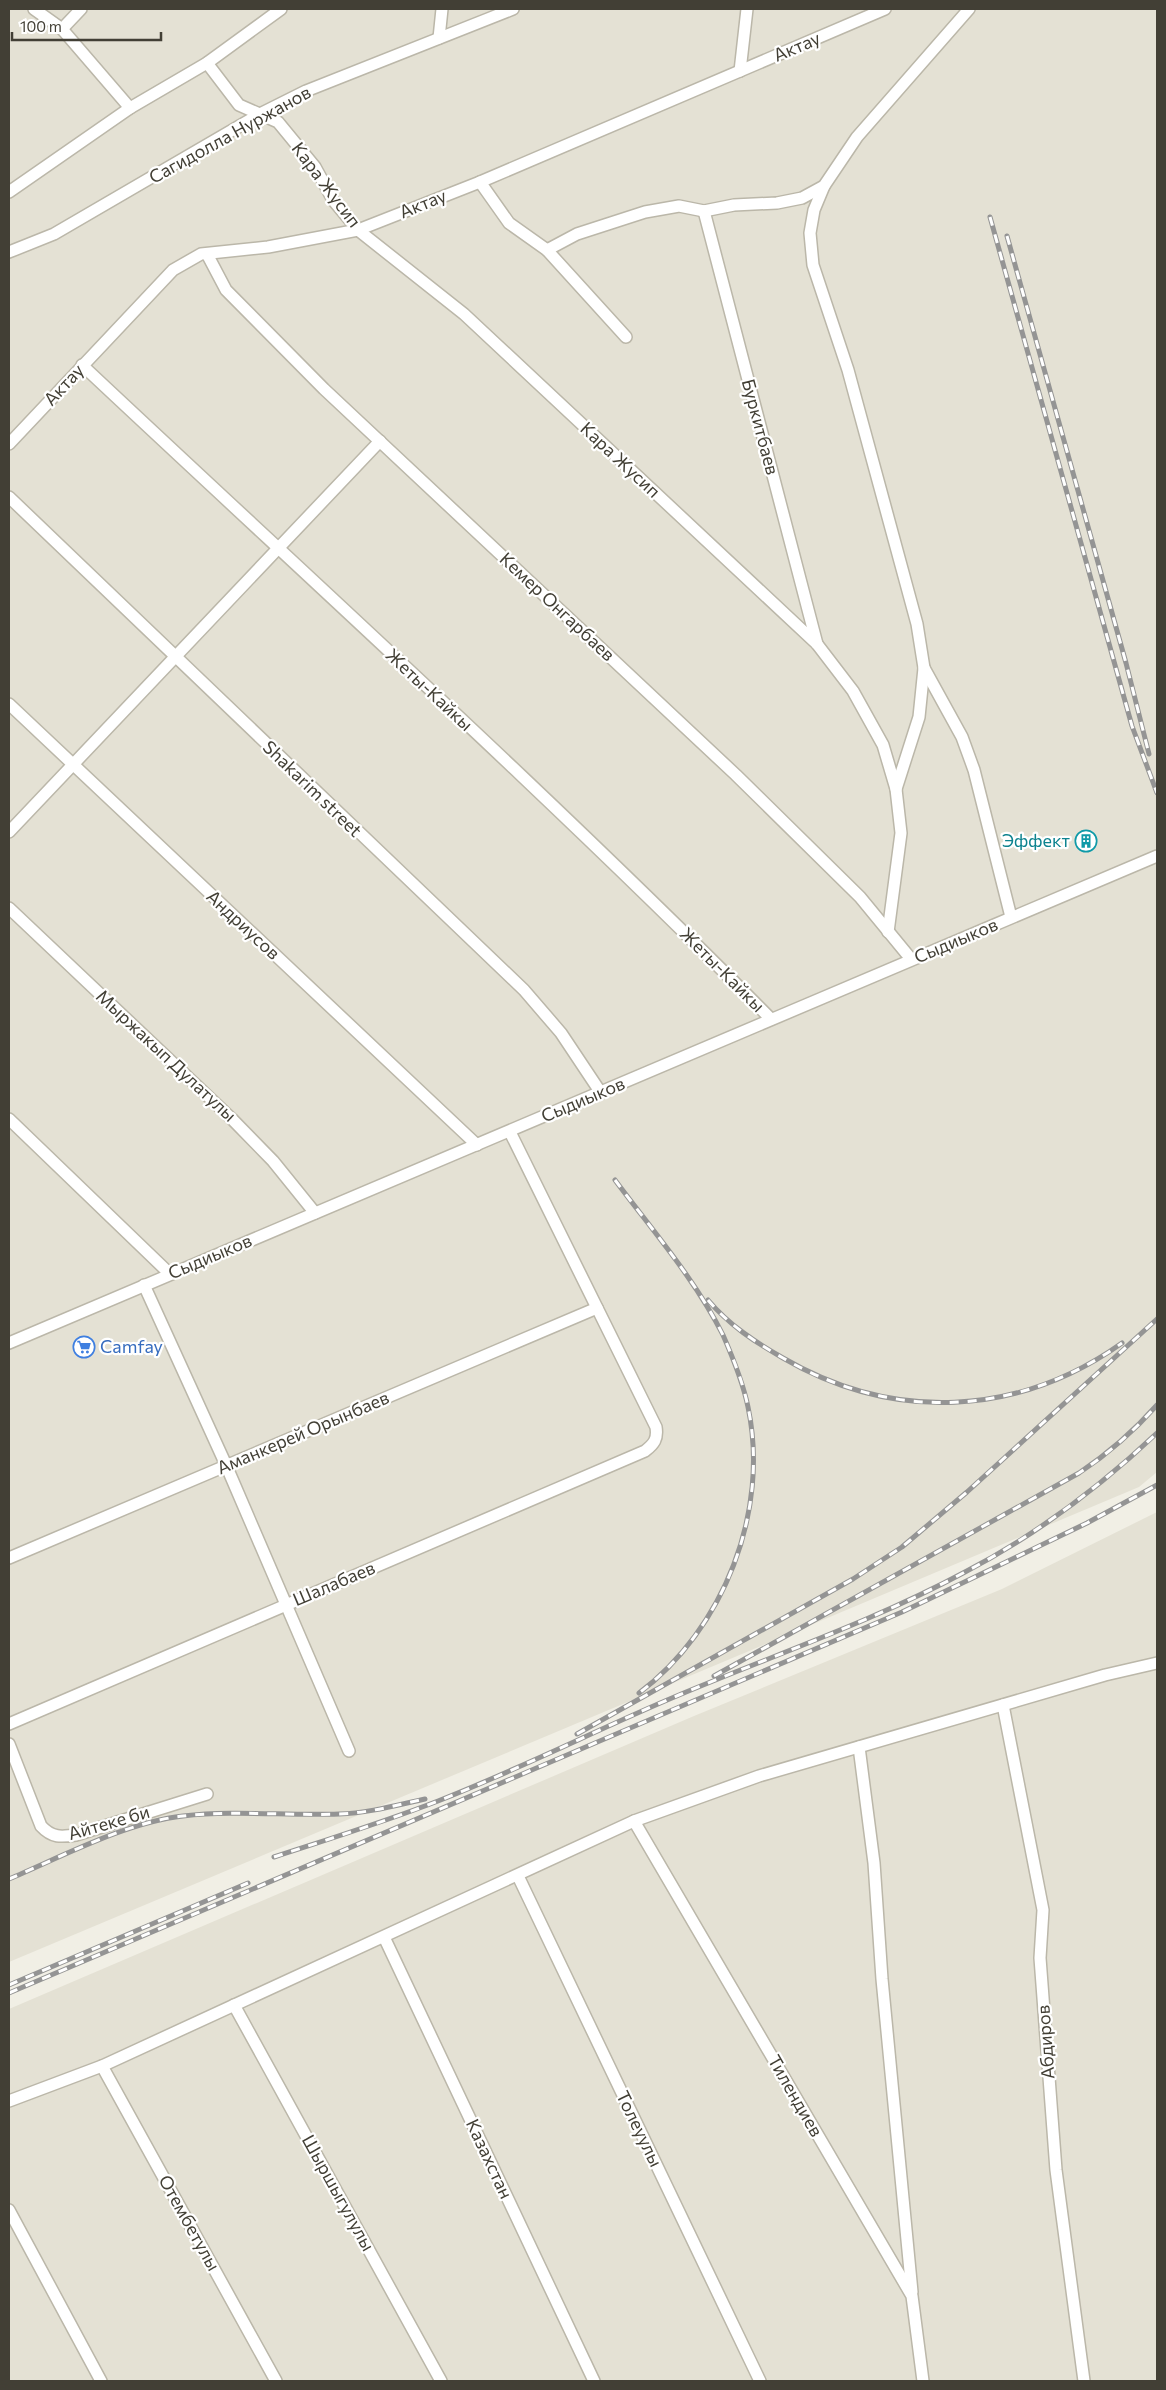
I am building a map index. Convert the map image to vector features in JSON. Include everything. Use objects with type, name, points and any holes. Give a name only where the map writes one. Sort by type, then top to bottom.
[{"type":"street","points":[[34,9],[62,29],[130,108]]},
{"type":"street","points":[[62,29],[81,9]]},
{"type":"street","points":[[9,192],[130,108],[207,63],[281,9]]},
{"type":"street","points":[[439,38],[442,9]]},
{"type":"street","name":"Сагидолла Нуржанов","points":[[9,252],[54,234],[260,114],[306,91],[513,9]]},
{"type":"street","points":[[740,71],[747,9]]},
{"type":"street","name":"Актау","points":[[9,444],[173,270],[201,254],[268,247],[358,230],[480,182],[885,9]]},
{"type":"street","points":[[896,789],[919,717],[924,668],[918,624],[853,389],[813,265],[810,233],[814,210],[824,186],[857,137],[969,9]]},
{"type":"street","name":"Кара Жусип","points":[[207,63],[239,105],[278,122],[315,167],[333,200],[358,230],[464,314],[816,644],[853,691],[883,745],[896,789],[902,833],[888,932]]},
{"type":"street","points":[[480,182],[509,223],[547,250],[626,337]]},
{"type":"street","points":[[547,250],[577,234],[644,212],[679,206],[704,211],[734,205],[777,203],[802,198],[824,186]]},
{"type":"street","name":"Буркитбаев","points":[[704,211],[816,644]]},
{"type":"street","name":"Кемер Онгарбаев","points":[[207,254],[226,290],[324,389],[736,775],[860,897],[911,960]]},
{"type":"street","name":"Жеты-Кайкы","points":[[82,366],[704,951],[771,1019]]},
{"type":"street","points":[[9,832],[175,658],[276,548],[380,441]]},
{"type":"street","name":"Shakarim street","points":[[9,497],[175,658],[524,990],[561,1033],[601,1093]]},
{"type":"street","points":[[924,668],[962,737],[974,770],[1012,917]]},
{"type":"street","name":"Андриусов","points":[[9,704],[477,1145]]},
{"type":"street","name":"Сыдиыков","points":[[9,1343],[1157,856]]},
{"type":"street","name":"Мыржакып Дулатулы","points":[[9,908],[232,1119],[273,1161],[315,1213]]},
{"type":"street","points":[[9,1120],[170,1274]]},
{"type":"street","points":[[510,1132],[597,1308]]},
{"type":"street","points":[[144,1285],[226,1465],[349,1751]]},
{"type":"street","name":"Шалабаев","points":[[9,1724],[645,1451],[656,1440],[656,1427],[597,1308]]},
{"type":"street","name":"Аманкерей Орынбаев","points":[[9,1558],[597,1308]]},
{"type":"street","points":[[9,2101],[102,2066],[634,1821],[759,1776],[1105,1675],[1157,1663]]},
{"type":"street","name":"Абдиров","points":[[1003,1704],[1044,1910],[1040,1958],[1056,2170],[1084,2381]]},
{"type":"street","name":"Айтеке би","points":[[9,1744],[41,1826],[49,1835],[60,1837],[76,1835],[207,1794]]},
{"type":"street","points":[[859,1747],[874,1863],[882,1980],[912,2296]]},
{"type":"street","name":"Тилендиев","points":[[634,1821],[912,2296],[923,2381]]},
{"type":"street","name":"Толеуулы","points":[[518,1876],[760,2381]]},
{"type":"street","name":"Казахстан","points":[[384,1937],[594,2381]]},
{"type":"street","name":"Шыршыгулулы","points":[[234,2005],[441,2381]]},
{"type":"street","name":"Отембетулы","points":[[102,2066],[276,2381]]},
{"type":"street","points":[[9,2210],[101,2381]]},
{"type":"shaded area","points":[[9,9],[1157,9],[1157,1472],[1139,1487],[9,1962]]},
{"type":"shaded area","points":[[1157,1512],[1157,2381],[9,2381],[9,2009],[694,1716],[1002,1589]]},
{"type":"railway","points":[[990,217],[1132,726],[1157,793]]},
{"type":"railway","points":[[1007,236],[1126,663],[1149,754]]},
{"type":"railway","points":[[615,1180],[700,1294],[723,1335],[746,1398],[753,1447],[752,1487],[746,1526],[734,1565],[717,1602],[695,1636],[669,1667],[639,1693]]},
{"type":"railway","points":[[708,1300],[725,1317],[762,1346],[825,1379],[868,1393],[911,1401],[955,1402],[998,1397],[1041,1386],[1082,1368],[1122,1343]]},
{"type":"railway","points":[[577,1734],[853,1579],[902,1547],[967,1492],[1157,1319]]},
{"type":"railway","points":[[714,1676],[1079,1473],[1121,1441],[1157,1405]]},
{"type":"railway","points":[[274,1857],[397,1816],[469,1789],[649,1708],[860,1622],[930,1590],[991,1558],[1066,1509],[1136,1453],[1157,1433]]},
{"type":"railway","points":[[9,1993],[902,1612],[1087,1523],[1157,1485]]},
{"type":"railway","points":[[9,1879],[94,1841],[140,1825],[162,1820],[183,1816],[222,1813],[350,1813],[425,1799]]},
{"type":"railway","points":[[9,1985],[248,1883]]},
{"type":"place","name":"Эффект","points":[[1086,841]]},
{"type":"place","name":"Camfay","points":[[84,1347]]}]
